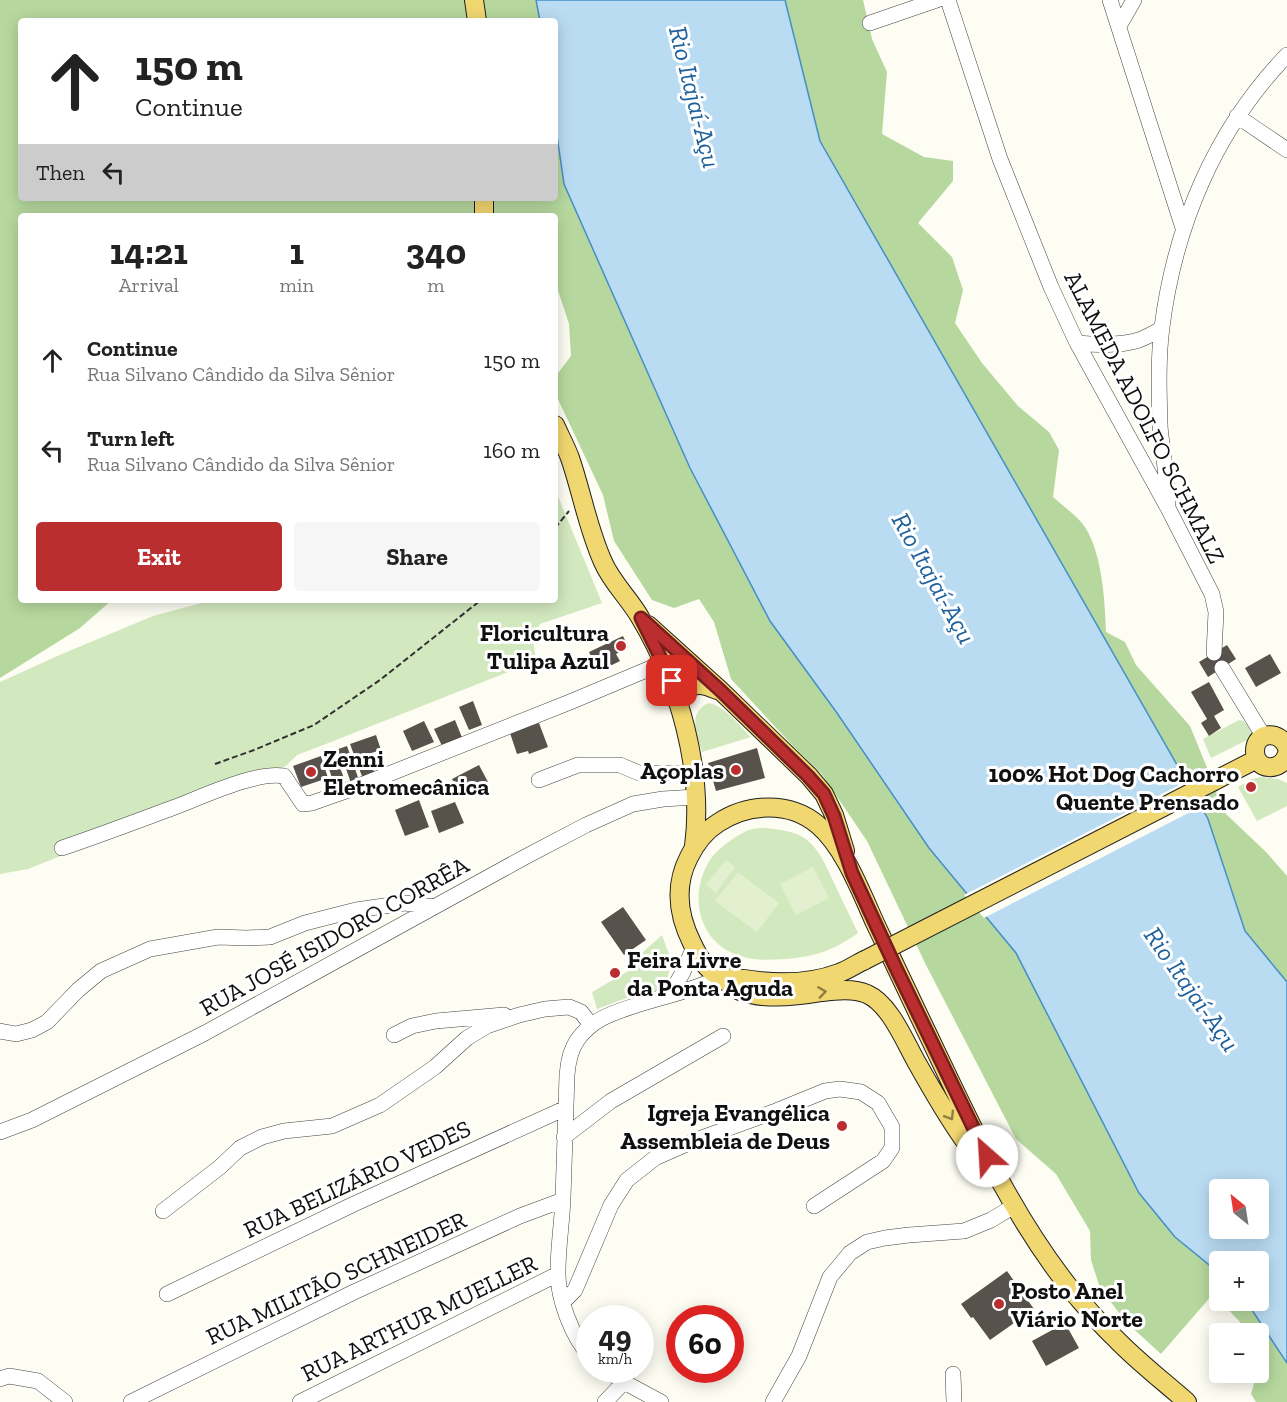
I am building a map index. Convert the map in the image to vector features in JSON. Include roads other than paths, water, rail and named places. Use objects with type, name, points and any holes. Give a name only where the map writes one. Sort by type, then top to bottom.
[{"type":"main road","points":[[474,0],[477,18]]},
{"type":"main road","points":[[558,431],[570,456],[593,537],[604,565],[641,618],[672,681],[694,773],[696,831],[694,846]]},
{"type":"main road","points":[[641,618],[721,691],[824,794],[834,816],[852,873]]},
{"type":"main road","points":[[678,703],[684,693],[697,684],[705,684],[721,691]]},
{"type":"main road","points":[[1274,735],[1283,740],[1286,753],[1274,767],[1269,767],[1260,763],[1255,749],[1264,737],[1274,735]]},
{"type":"main road","points":[[721,977],[789,982],[818,979],[841,972],[1257,759]]},
{"type":"main road","points":[[998,1177],[963,1138],[918,1065],[889,1012],[879,1001],[867,993],[854,991],[764,996],[743,992],[733,987],[699,958],[684,926],[678,892],[683,871],[694,846],[706,831],[720,821],[744,811],[764,807],[782,808],[808,818],[832,840],[852,873],[900,976],[1014,1206],[1042,1250],[1074,1292],[1115,1339],[1187,1402]]},
{"type":"street","points":[[870,23],[937,0]]},
{"type":"street","name":"ALAMEDA ADOLFO SCHMALZ","points":[[948,0],[1000,159],[1051,287],[1077,343],[1169,510],[1212,594],[1216,612],[1214,653]]},
{"type":"street","points":[[1110,0],[1183,228]]},
{"type":"street","points":[[1119,26],[1134,0]]},
{"type":"street","points":[[1169,510],[1160,426],[1161,329],[1169,279],[1183,228],[1214,154],[1237,116],[1287,55]]},
{"type":"street","points":[[1237,116],[1287,150]]},
{"type":"street","points":[[1077,343],[1121,344],[1140,339],[1161,329]]},
{"type":"street","points":[[62,848],[219,789],[275,774],[284,776],[303,804],[312,803],[663,663]]},
{"type":"street","points":[[1222,668],[1264,737]]},
{"type":"street","points":[[539,780],[578,765],[620,765],[639,773],[694,773]]},
{"type":"street","name":"RUA JOSÉ ISIDORO CORRÊA","points":[[0,1132],[32,1120],[205,1033],[586,825],[633,804],[695,797]]},
{"type":"street","points":[[0,1031],[16,1034],[40,1026],[101,971],[150,949],[218,937],[270,937],[304,923],[356,910],[405,903],[434,907]]},
{"type":"street","points":[[670,995],[694,947]]},
{"type":"street","points":[[576,1334],[563,1302],[558,1274],[569,1057],[576,1041],[591,1025],[608,1014],[700,986],[721,977]]},
{"type":"street","points":[[163,1211],[220,1167],[240,1148],[262,1137],[284,1131],[332,1126],[380,1105],[435,1067],[467,1038],[487,1026],[519,1015],[545,1009],[569,1007],[581,1012],[591,1025]]},
{"type":"street","points":[[394,1035],[412,1026],[436,1021],[494,1015],[519,1015]]},
{"type":"street","points":[[564,1137],[611,1101],[723,1036]]},
{"type":"street","points":[[563,1302],[575,1290],[611,1205],[627,1180],[655,1158],[825,1091],[840,1089],[861,1092],[878,1103],[892,1127],[892,1148],[883,1161],[814,1206]]},
{"type":"street","name":"RUA BELIZÁRIO VEDES","points":[[167,1294],[354,1203],[566,1108]]},
{"type":"street","name":"RUA MILITÃO SCHNEIDER","points":[[131,1402],[354,1292],[520,1216],[563,1200]]},
{"type":"street","points":[[773,1402],[799,1356],[830,1277],[850,1253],[867,1242],[885,1238],[909,1234],[964,1231],[991,1220],[1014,1206]]},
{"type":"street","name":"RUA ARTHUR MUELLER","points":[[300,1402],[558,1274]]},
{"type":"street","points":[[953,1374],[954,1402]]},
{"type":"street","points":[[0,1379],[9,1376],[38,1381],[65,1402]]},
{"type":"street","points":[[605,1402],[623,1383]]},
{"type":"street","points":[[626,1383],[661,1402]]},
{"type":"water","name":"Rio Itajaí-Açu","points":[[536,0],[785,0],[820,141],[1208,819],[1245,931],[1287,982],[1287,1363],[1269,1336],[1269,1323],[1261,1323],[1253,1311],[1269,1311],[1269,1251],[1209,1251],[1209,1265],[1175,1237],[1139,1193],[1016,953],[929,848],[837,713],[770,621],[690,468],[564,184],[558,143],[558,18],[539,18]]},
{"type":"place","name":"Floricultura Tulipa Azul","points":[[621,646]]},
{"type":"place","name":"Açoplas","points":[[736,770]]},
{"type":"place","name":"Zenni Eletromecânica","points":[[311,772]]},
{"type":"place","name":"100% Hot Dog Cachorro Quente Prensado","points":[[1251,787]]},
{"type":"place","name":"Feira Livre da Ponta Aguda","points":[[615,973]]},
{"type":"place","name":"Igreja Evangélica Assembleia de Deus","points":[[842,1126]]},
{"type":"place","name":"Posto Anel Viário Norte","points":[[999,1304]]}]
